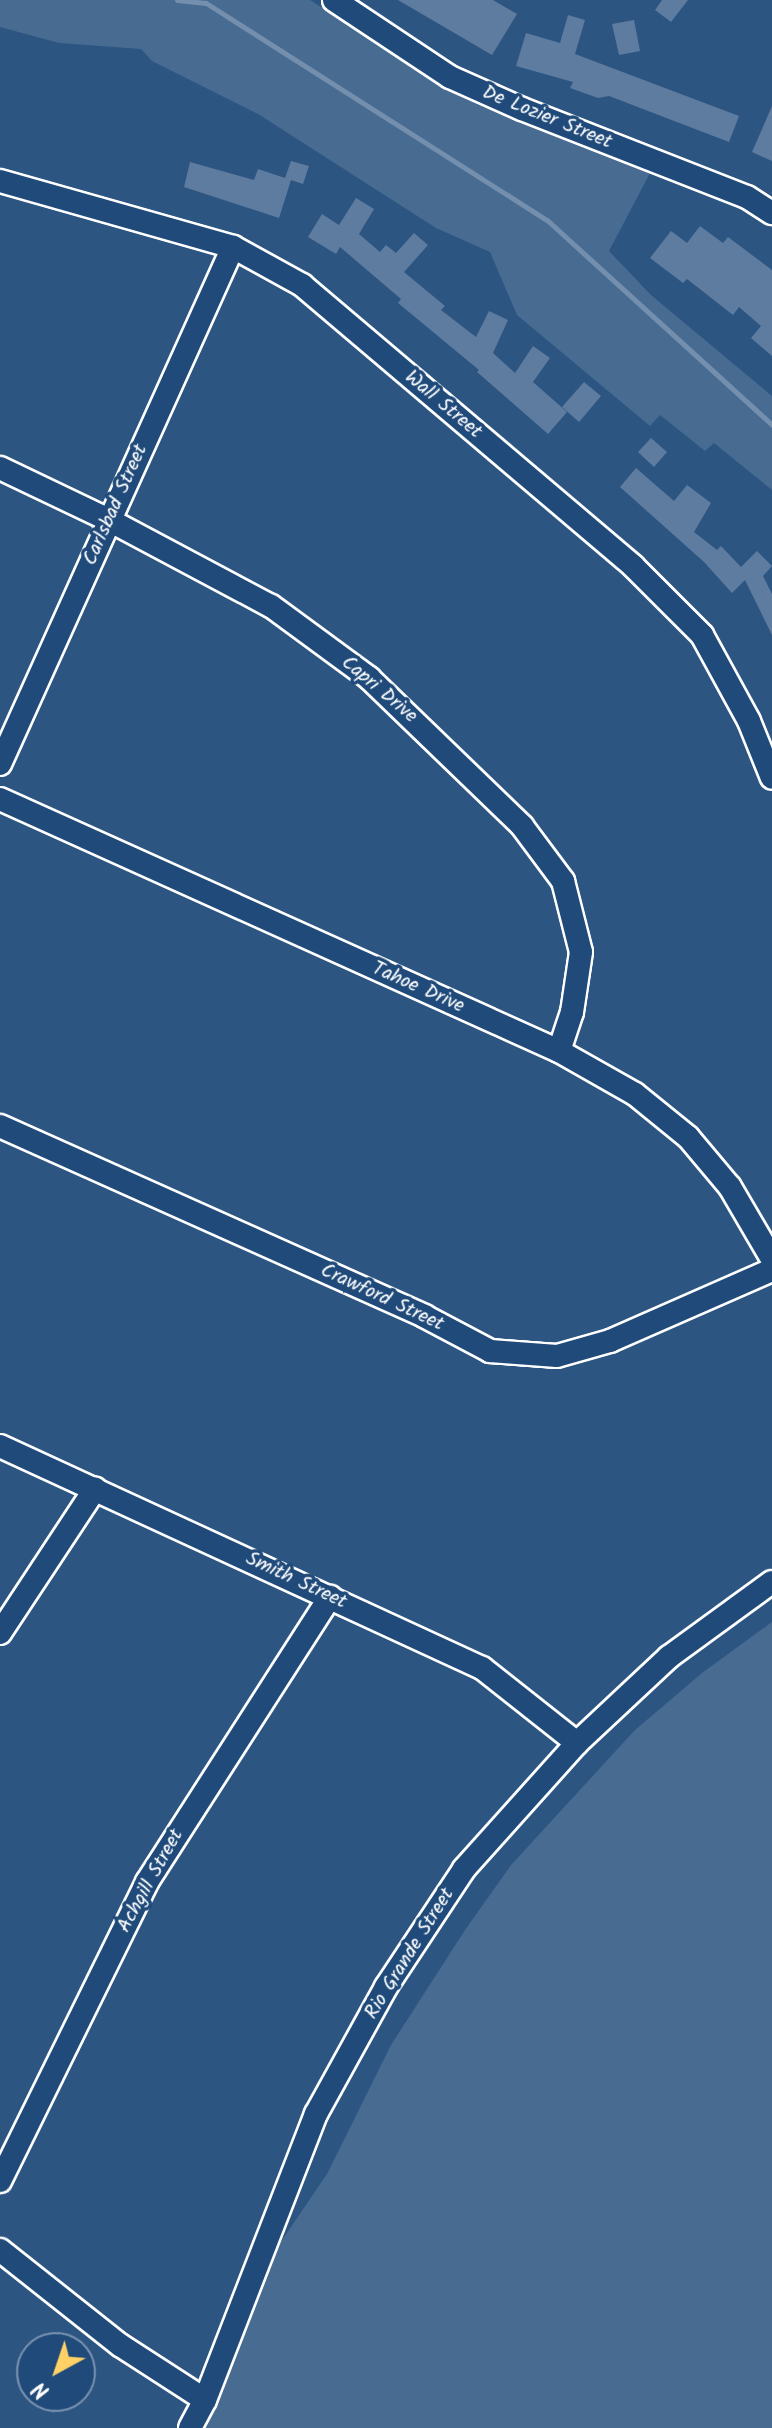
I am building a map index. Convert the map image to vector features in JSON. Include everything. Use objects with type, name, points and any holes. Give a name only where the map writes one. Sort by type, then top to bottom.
[{"type":"street","name":"De Lozier Street","points":[[334,0],[450,77],[522,109],[747,197],[772,213]]},
{"type":"street","name":"Wall Street","points":[[0,181],[233,247],[302,285],[633,566],[702,635],[749,721],[772,778]]},
{"type":"street","name":"Carlsbad Street","points":[[0,764],[233,247]]},
{"type":"street","name":"Capri Drive","points":[[0,468],[109,520],[271,606],[369,678],[522,826],[563,881],[581,952],[572,1012],[559,1051]]},
{"type":"street","name":"Tahoe Drive","points":[[0,799],[559,1051],[635,1094],[688,1137],[730,1187],[772,1259]]},
{"type":"street","name":"Crawford Street","points":[[0,1126],[424,1316],[490,1351],[557,1356],[610,1341],[772,1270]]},
{"type":"street","name":"Smith Street","points":[[0,1446],[482,1668],[577,1743]]},
{"type":"street","points":[[0,1633],[95,1489]]},
{"type":"street","name":"Rio Grande Street","points":[[190,2428],[205,2400],[316,2114],[386,1987],[464,1869],[577,1743],[669,1657],[772,1582]]},
{"type":"street","name":"Achgill Street","points":[[0,2181],[147,1882],[330,1597]]},
{"type":"street","points":[[0,2250],[120,2345],[205,2400]]},
{"type":"shaded area","points":[[0,0],[310,0],[476,104],[650,173],[609,251],[651,295],[772,396],[772,490],[714,443],[705,451],[660,415],[650,426],[517,315],[490,252],[436,228],[258,114],[152,61],[141,49],[59,43],[0,27]]},
{"type":"shaded area","points":[[772,1622],[772,2428],[201,2428],[276,2249],[327,2174],[391,2045],[511,1865],[635,1730],[702,1673]]},
{"type":"building","points":[[398,0],[493,0],[517,14],[492,55]]},
{"type":"building","points":[[662,0],[688,0],[671,22],[655,10]]},
{"type":"building","points":[[568,15],[585,20],[575,54],[739,116],[729,142],[609,96],[598,98],[570,88],[573,82],[516,66],[526,33],[560,43]]},
{"type":"building","points":[[634,20],[640,51],[619,55],[612,24]]},
{"type":"building","points":[[772,106],[772,161],[752,152]]},
{"type":"building","points":[[291,161],[309,166],[303,184],[291,180],[279,218],[184,187],[190,162],[254,180],[258,169],[285,178]]},
{"type":"building","points":[[356,198],[374,209],[359,234],[380,252],[386,245],[396,253],[414,233],[428,245],[404,272],[445,306],[441,310],[476,337],[489,311],[508,320],[493,353],[515,373],[533,346],[550,358],[533,382],[567,412],[548,434],[477,372],[479,370],[398,303],[401,299],[340,247],[336,254],[308,237],[322,214],[339,225]]},
{"type":"building","points":[[700,226],[723,243],[728,237],[772,270],[772,356],[751,338],[761,326],[739,307],[733,315],[687,279],[683,283],[650,258],[671,231],[687,243]]},
{"type":"building","points":[[584,382],[601,396],[579,422],[562,407]]},
{"type":"building","points":[[651,438],[667,452],[654,467],[638,452]]},
{"type":"building","points":[[636,468],[674,501],[687,485],[711,503],[694,532],[717,550],[721,546],[741,567],[757,551],[772,566],[763,576],[772,594],[772,635],[745,580],[732,593],[704,562],[620,487]]},
{"type":"waterway","points":[[177,0],[206,3],[547,220],[772,425]]}]
